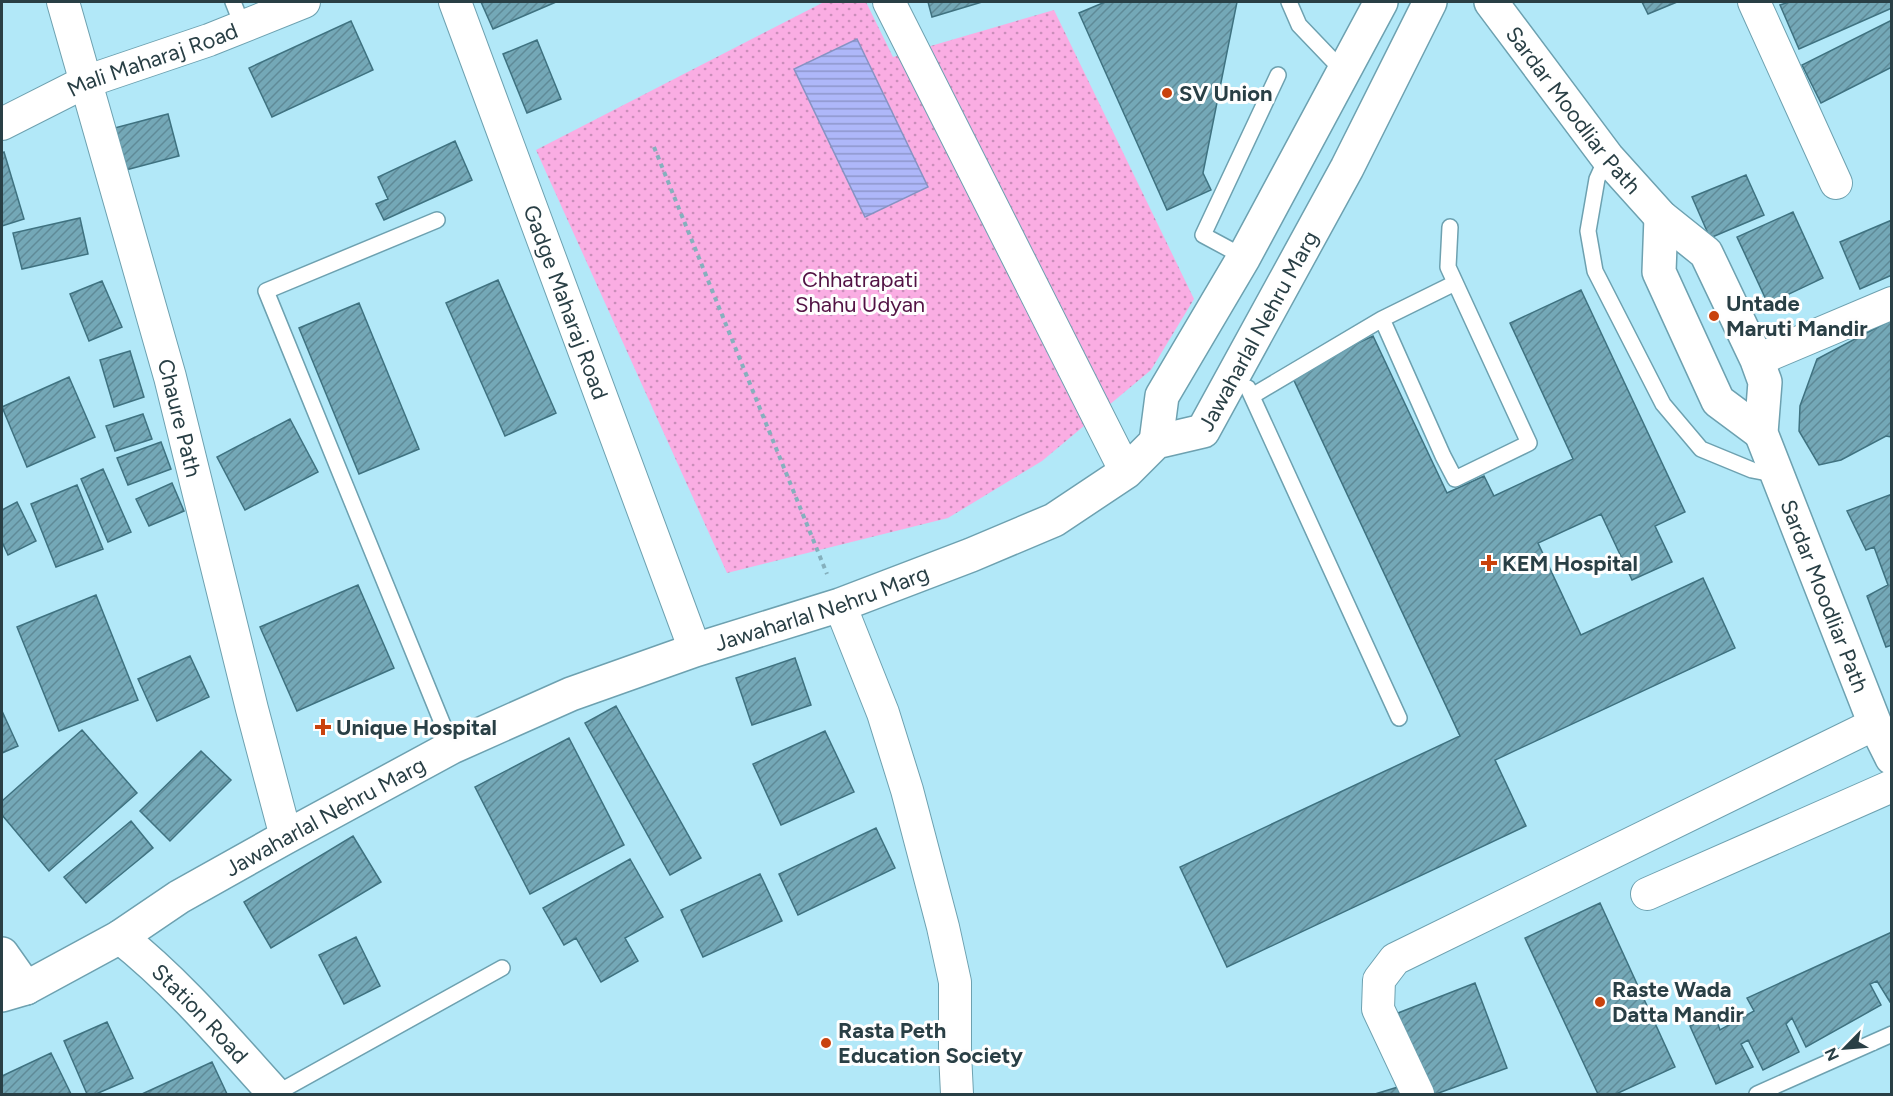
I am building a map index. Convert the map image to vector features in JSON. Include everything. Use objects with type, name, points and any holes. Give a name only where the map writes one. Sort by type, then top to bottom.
[{"type":"main road","points":[[1156,442],[1162,396],[1244,257],[1341,69],[1381,2]]},
{"type":"main road","name":"Jawaharlal Nehru Marg","points":[[14,991],[120,937],[179,897],[286,837],[453,747],[571,694],[686,626],[840,606],[1054,520],[1126,472],[1156,442],[1203,430],[1347,168],[1430,2]]},
{"type":"main road","name":"Sardar Moodliar Path","points":[[1491,2],[1607,157],[1661,217],[1706,253],[1765,382],[1761,433],[1875,724],[1892,758]]},
{"type":"main road","points":[[1661,217],[1659,272],[1718,401],[1761,433]]},
{"type":"main road","name":"Station Road","points":[[120,937],[164,974],[275,1095]]},
{"type":"main road","points":[[2,954],[14,991]]},
{"type":"street","name":"Chaure Path","points":[[63,2],[170,377],[286,837]]},
{"type":"street","name":"Mali Maharaj Road","points":[[2,124],[85,82],[209,40],[238,14],[304,2]]},
{"type":"street","name":"Gadge Maharaj Road","points":[[455,2],[686,626]]},
{"type":"street","points":[[890,2],[1126,472]]},
{"type":"street","points":[[1754,2],[1836,183]]},
{"type":"street","points":[[1756,360],[1892,303]]},
{"type":"street","points":[[840,606],[886,724],[907,790],[943,927],[955,982],[957,1095]]},
{"type":"street","points":[[1418,1095],[1378,1009],[1379,980],[1395,959],[1875,724]]},
{"type":"street","points":[[1647,894],[1892,786]]},
{"type":"lane","points":[[1289,2],[1299,25],[1341,69]]},
{"type":"lane","points":[[1244,257],[1203,235],[1278,75]]},
{"type":"lane","points":[[1607,157],[1598,179],[1588,231],[1595,271],[1663,404],[1701,449],[1752,470],[1778,475]]},
{"type":"lane","points":[[437,220],[266,291],[453,747]]},
{"type":"lane","points":[[1382,319],[1455,479],[1529,443],[1448,267],[1450,227]]},
{"type":"lane","points":[[1252,396],[1382,319],[1455,283]]},
{"type":"lane","points":[[1238,367],[1400,718]]},
{"type":"lane","points":[[275,1095],[502,968]]},
{"type":"lane","points":[[1757,1095],[1892,1034]]},
{"type":"path","points":[[654,147],[840,606]]},
{"type":"green space","name":"Chhatrapati Shahu Udyan","points":[[824,2],[866,2],[893,57],[1054,10],[1194,299],[1151,370],[1042,461],[948,518],[727,573],[536,150]]},
{"type":"water","points":[[857,39],[928,187],[865,217],[794,69]]},
{"type":"building","points":[[481,2],[556,2],[493,29]]},
{"type":"building","points":[[928,2],[982,2],[932,17]]},
{"type":"building","name":"SV Union","points":[[1105,2],[1237,2],[1203,173],[1211,190],[1167,210],[1079,13]]},
{"type":"building","points":[[1642,2],[1677,2],[1648,14]]},
{"type":"building","points":[[1789,2],[1892,2],[1892,8],[1799,49],[1780,5]]},
{"type":"building","points":[[1892,20],[1892,67],[1821,103],[1802,65]]},
{"type":"building","points":[[351,21],[373,70],[272,117],[249,68]]},
{"type":"building","points":[[537,40],[561,99],[527,113],[503,54]]},
{"type":"building","points":[[168,114],[179,156],[118,172],[107,130]]},
{"type":"building","points":[[455,141],[472,180],[384,220],[376,204],[388,199],[378,177]]},
{"type":"building","points":[[4,152],[24,219],[2,226],[2,153]]},
{"type":"building","points":[[1746,175],[1764,215],[1710,238],[1692,197]]},
{"type":"building","points":[[1793,212],[1823,278],[1768,304],[1737,237]]},
{"type":"building","points":[[80,218],[88,254],[22,269],[13,233]]},
{"type":"building","points":[[1892,220],[1892,275],[1860,289],[1840,242]]},
{"type":"building","points":[[498,280],[556,413],[505,436],[446,303]]},
{"type":"building","points":[[102,281],[122,327],[89,341],[70,294]]},
{"type":"building","points":[[1581,290],[1685,512],[1655,526],[1672,562],[1632,580],[1601,514],[1538,543],[1581,635],[1703,578],[1735,648],[1495,760],[1526,826],[1227,967],[1180,867],[1460,736],[1291,374],[1373,336],[1447,493],[1484,476],[1494,496],[1573,459],[1510,323]]},
{"type":"building","points":[[359,303],[419,449],[359,474],[299,328]]},
{"type":"building","points":[[1891,320],[1892,437],[1886,436],[1841,460],[1819,465],[1799,431],[1800,406],[1817,359]]},
{"type":"building","points":[[130,351],[144,397],[114,407],[100,360]]},
{"type":"building","points":[[69,377],[95,437],[27,467],[2,407]]},
{"type":"building","points":[[143,414],[152,439],[115,451],[106,426]]},
{"type":"building","points":[[290,419],[318,472],[245,510],[217,457]]},
{"type":"building","points":[[161,442],[171,469],[128,485],[117,458]]},
{"type":"building","points":[[103,469],[131,532],[108,542],[81,479]]},
{"type":"building","points":[[172,483],[184,511],[149,526],[136,499]]},
{"type":"building","points":[[77,485],[103,549],[56,567],[31,504]]},
{"type":"building","points":[[1892,494],[1892,645],[1886,647],[1867,596],[1888,585],[1874,547],[1866,550],[1847,511]]},
{"type":"building","points":[[17,502],[36,541],[8,555],[2,542],[2,510]]},
{"type":"building","points":[[358,585],[394,668],[297,711],[260,627]]},
{"type":"building","points":[[96,595],[138,700],[59,731],[17,627]]},
{"type":"building","points":[[190,656],[209,697],[157,721],[138,679]]},
{"type":"building","points":[[795,658],[811,705],[752,725],[736,678]]},
{"type":"building","points":[[616,706],[701,858],[670,875],[585,723]]},
{"type":"building","points":[[2,711],[18,746],[2,753]]},
{"type":"building","points":[[82,730],[137,793],[49,871],[2,815],[2,801]]},
{"type":"building","points":[[825,731],[854,792],[781,825],[753,764]]},
{"type":"building","points":[[569,738],[624,845],[530,894],[475,787]]},
{"type":"building","points":[[201,751],[231,780],[170,841],[140,811]]},
{"type":"building","points":[[131,821],[153,848],[86,903],[64,877]]},
{"type":"building","points":[[876,828],[895,868],[798,915],[779,874]]},
{"type":"building","points":[[353,836],[381,882],[271,948],[244,902]]},
{"type":"building","points":[[630,859],[663,917],[625,938],[638,961],[601,982],[576,938],[564,945],[543,908]]},
{"type":"building","points":[[760,874],[782,921],[703,957],[681,910]]},
{"type":"building","name":"Raste Wada Datta Mandir","points":[[1600,903],[1675,1067],[1616,1094],[1598,1094],[1525,938]]},
{"type":"building","points":[[1892,932],[1892,1001],[1890,1002],[1877,981],[1870,984],[1881,1005],[1806,1047],[1792,1018],[1786,1024],[1799,1052],[1763,1070],[1748,1040],[1741,1044],[1753,1067],[1716,1084],[1690,1026],[1714,1013],[1720,1030],[1754,1011],[1747,998]]},
{"type":"building","points":[[356,937],[380,986],[344,1004],[319,955]]},
{"type":"building","points":[[1475,983],[1507,1068],[1436,1094],[1429,1094],[1398,1013]]},
{"type":"building","points":[[107,1022],[133,1078],[96,1094],[87,1094],[64,1041]]},
{"type":"building","points":[[51,1053],[71,1094],[2,1094],[2,1076]]},
{"type":"building","points":[[212,1062],[227,1094],[142,1094]]},
{"type":"building","points":[[1398,1087],[1400,1094],[1375,1094]]},
{"type":"place","name":"SV Union","points":[[1167,93]]},
{"type":"place","name":"Untade Maruti Mandir","points":[[1714,316]]},
{"type":"place","name":"KEM Hospital","points":[[1489,563]]},
{"type":"place","name":"Unique Hospital","points":[[323,727]]},
{"type":"place","name":"Raste Wada Datta Mandir","points":[[1600,1002]]},
{"type":"place","name":"Rasta Peth Education Society","points":[[826,1043]]}]
